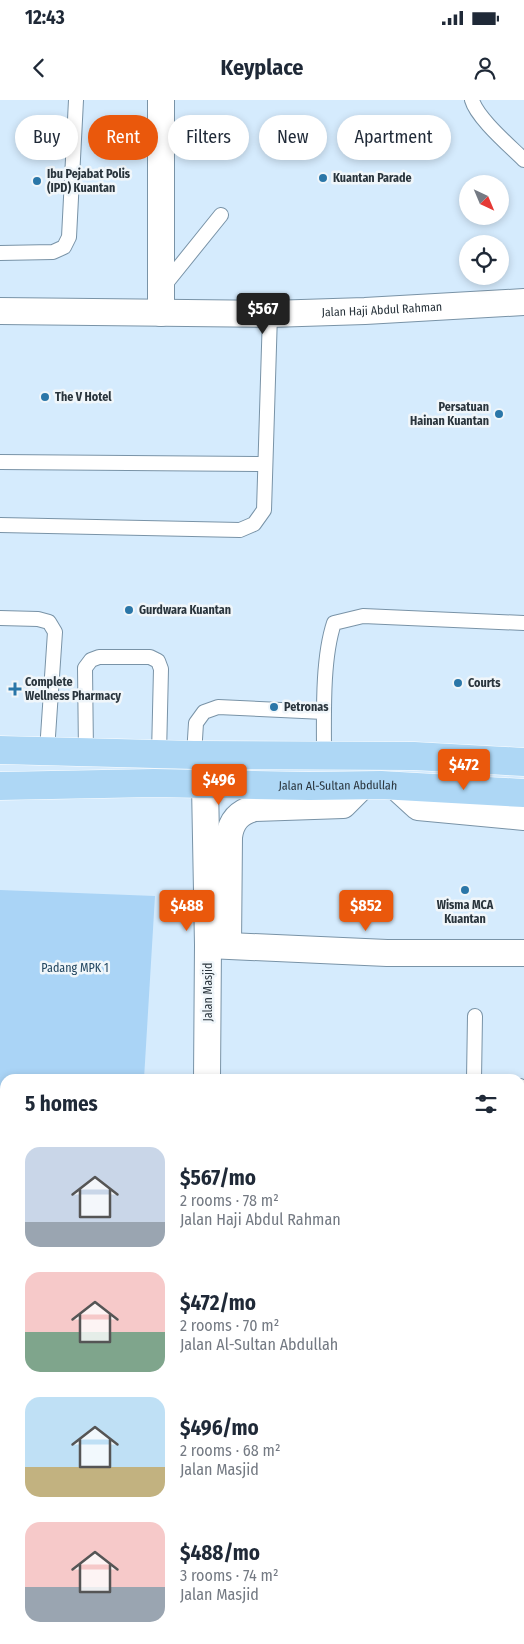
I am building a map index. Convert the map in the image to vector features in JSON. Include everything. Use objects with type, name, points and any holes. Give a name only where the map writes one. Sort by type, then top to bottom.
[{"type":"main road","points":[[0,750],[194,755],[324,754],[414,756],[524,762]]},
{"type":"main road","name":"Jalan Al-Sultan Abdullah","points":[[0,786],[154,784],[395,786],[524,792]]},
{"type":"street","points":[[161,100],[161,301]]},
{"type":"street","name":"Jalan Haji Abdul Rahman","points":[[0,311],[161,301],[270,314],[366,311],[524,302]]},
{"type":"street","name":"Jalan Masjid","points":[[205,784],[218,945],[207,1074]]},
{"type":"street","points":[[362,786],[343,805],[255,808],[246,810],[236,817],[230,827],[218,945],[387,953],[524,952]]},
{"type":"street","points":[[395,786],[418,807],[524,817]]},
{"type":"lane","points":[[0,253],[53,252],[64,247],[69,237],[76,100]]},
{"type":"lane","points":[[472,100],[485,121],[524,160]]},
{"type":"lane","points":[[161,301],[221,215]]},
{"type":"lane","points":[[0,525],[240,530],[254,524],[264,510],[270,314]]},
{"type":"lane","points":[[0,462],[265,464]]},
{"type":"lane","points":[[324,754],[328,640],[334,622],[363,616],[524,623]]},
{"type":"lane","points":[[0,618],[38,618],[49,622],[55,632],[47,751]]},
{"type":"lane","points":[[86,753],[86,668],[91,660],[100,657],[150,657],[158,661],[161,668],[159,754]]},
{"type":"lane","points":[[194,755],[196,723],[204,712],[218,707],[324,712]]},
{"type":"lane","points":[[474,1074],[475,1016]]},
{"type":"green space","name":"Padang MPK 1","points":[[0,890],[155,896],[144,1074],[0,1074]]},
{"type":"place","name":"Kuantan Parade","points":[[323,178]]},
{"type":"place","name":"Ibu Pejabat Polis (IPD) Kuantan","points":[[37,181]]},
{"type":"place","name":"The V Hotel","points":[[45,397]]},
{"type":"place","name":"Persatuan Hainan Kuantan","points":[[499,414]]},
{"type":"place","name":"Gurdwara Kuantan","points":[[129,610]]},
{"type":"place","name":"Courts","points":[[458,683]]},
{"type":"place","name":"Complete Wellness Pharmacy","points":[[15,689]]},
{"type":"place","name":"Petronas","points":[[274,707]]},
{"type":"place","name":"Wisma MCA Kuantan","points":[[465,890]]}]
